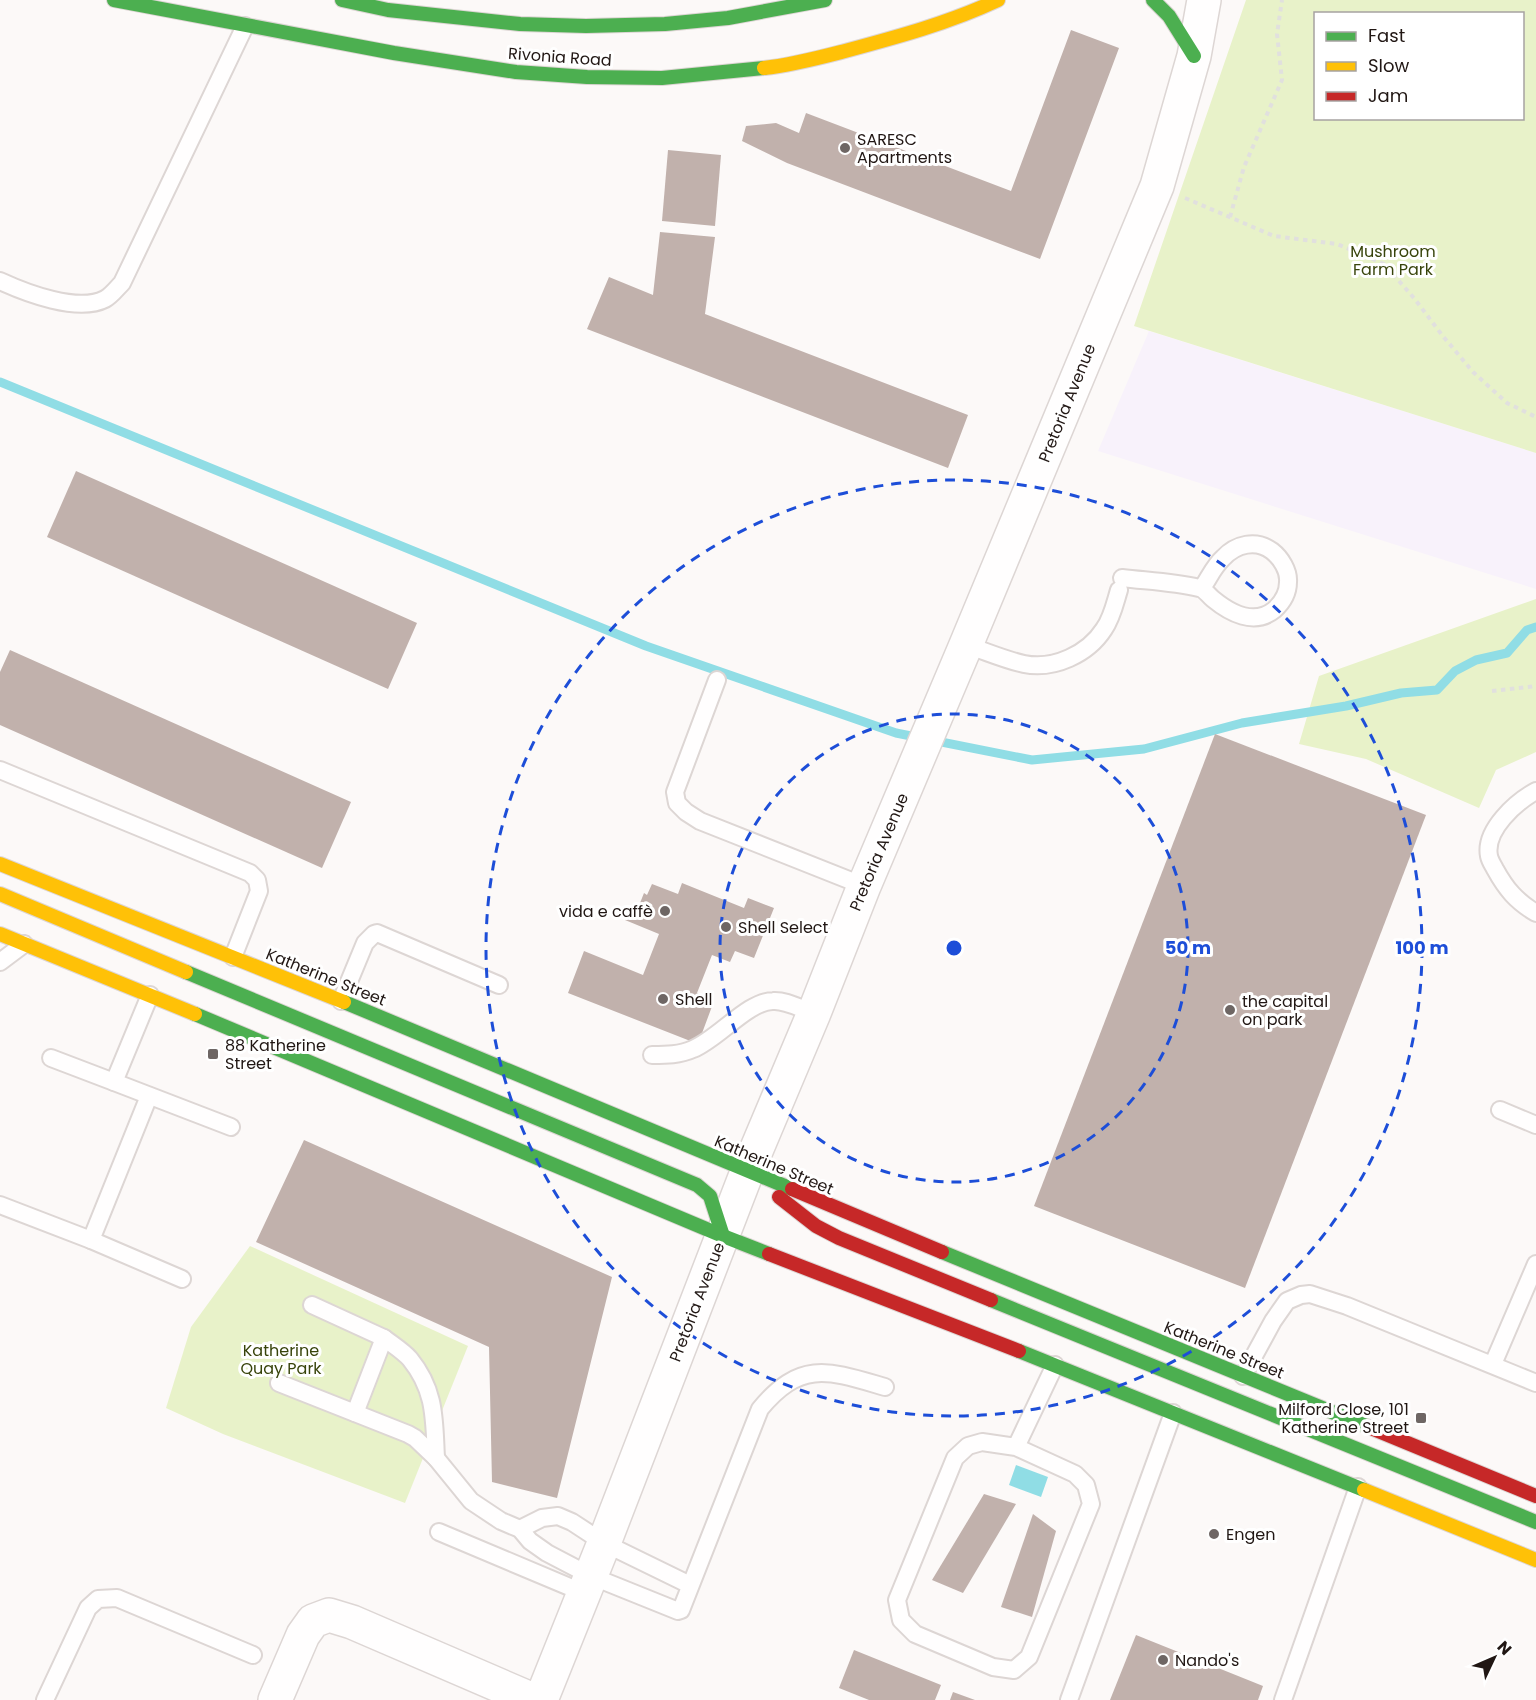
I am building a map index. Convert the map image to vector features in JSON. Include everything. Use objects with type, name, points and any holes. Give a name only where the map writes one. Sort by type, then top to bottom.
[{"type":"main road","name":"Rivonia Road","points":[[114,0],[394,53],[516,72],[587,77],[662,78],[785,66],[903,36],[999,0]]},
{"type":"main road","name":"Rivonia Road","points":[[342,0],[387,10],[520,24],[586,26],[665,24],[728,18],[825,0]]},
{"type":"main road","points":[[1153,0],[1169,16],[1194,56]]},
{"type":"main road","name":"Katherine Street","points":[[0,864],[341,1001],[747,1172],[1536,1496]]},
{"type":"main road","points":[[0,894],[697,1185],[710,1196],[723,1236]]},
{"type":"main road","points":[[0,934],[723,1236],[1055,1365],[1536,1560]]},
{"type":"main road","points":[[747,1172],[816,1226],[839,1238],[1536,1522]]},
{"type":"street","name":"Pretoria Avenue","points":[[541,1700],[747,1172],[1157,186],[1194,56],[1204,0]]},
{"type":"street","points":[[275,1700],[303,1635],[313,1621],[329,1615],[352,1622],[533,1700]]},
{"type":"lane","points":[[0,281],[28,293],[79,305],[105,299],[122,283],[245,26]]},
{"type":"lane","points":[[966,645],[1023,664],[1037,666],[1067,660],[1091,645],[1110,619],[1121,584],[1202,588],[1224,608],[1251,618],[1272,611],[1281,603],[1286,596],[1288,581],[1286,569],[1274,552],[1261,544],[1244,544],[1224,556],[1202,588]]},
{"type":"lane","points":[[717,680],[675,792],[677,803],[700,821],[864,886]]},
{"type":"lane","points":[[0,770],[250,873],[257,880],[259,891],[233,957]]},
{"type":"lane","points":[[1536,791],[1509,810],[1493,832],[1489,856],[1504,887],[1523,905],[1536,913]]},
{"type":"lane","points":[[341,1001],[365,943],[369,937],[377,933],[499,986]]},
{"type":"lane","points":[[0,962],[24,944]]},
{"type":"lane","points":[[114,1082],[150,995]]},
{"type":"lane","points":[[652,1055],[683,1053],[695,1049],[714,1038],[748,1011],[770,1001],[784,1002],[813,1013]]},
{"type":"lane","points":[[51,1058],[231,1127]]},
{"type":"lane","points":[[91,1240],[150,1096]]},
{"type":"lane","points":[[1500,1110],[1536,1125]]},
{"type":"lane","points":[[0,1205],[91,1240],[182,1279]]},
{"type":"lane","points":[[1493,1364],[1536,1264]]},
{"type":"lane","points":[[1243,1376],[1273,1321],[1287,1301],[1310,1294],[1347,1306],[1536,1383]]},
{"type":"lane","points":[[312,1305],[384,1338],[409,1359],[421,1376],[432,1399],[436,1458]]},
{"type":"lane","points":[[355,1413],[384,1338]]},
{"type":"lane","points":[[1016,1447],[1055,1365]]},
{"type":"lane","points":[[439,1532],[587,1584],[678,1611],[681,1610],[760,1409],[779,1388],[814,1373],[839,1373],[885,1386]]},
{"type":"lane","points":[[279,1383],[415,1438],[436,1458],[471,1501],[501,1521],[520,1529],[530,1541],[587,1584]]},
{"type":"lane","points":[[1069,1700],[1173,1413]]},
{"type":"lane","points":[[982,1442],[1016,1447],[1075,1474],[1086,1485],[1091,1504],[1029,1658],[1014,1670],[993,1667],[915,1634],[901,1620],[897,1600],[955,1458],[968,1446],[982,1442]]},
{"type":"lane","points":[[1283,1700],[1358,1487]]},
{"type":"lane","points":[[520,1529],[542,1518],[558,1516],[690,1586]]},
{"type":"lane","points":[[45,1700],[88,1608],[98,1599],[117,1598],[254,1655]]},
{"type":"path","points":[[1230,217],[1244,167],[1282,80],[1277,34],[1282,0]]},
{"type":"path","points":[[1157,186],[1274,236],[1337,244],[1384,264],[1473,372],[1507,403],[1536,417]]},
{"type":"path","points":[[1492,691],[1536,686]]},
{"type":"shaded area","points":[[1149,331],[1536,453],[1536,589],[1098,451]]},
{"type":"green space","name":"Mushroom Farm Park","points":[[1246,0],[1536,0],[1536,453],[1134,326]]},
{"type":"green space","points":[[1536,599],[1536,752],[1496,770],[1479,808],[1366,759],[1299,744],[1319,676]]},
{"type":"green space","name":"Katherine Quay Park","points":[[250,1246],[468,1346],[405,1503],[223,1434],[166,1408],[191,1327]]},
{"type":"water","points":[[1016,1465],[1048,1477],[1041,1497],[1009,1485]]},
{"type":"building","name":"SARESC Apartments","points":[[1071,30],[1119,48],[1040,259],[787,163],[742,141],[746,126],[776,123],[799,133],[806,113],[1011,191]]},
{"type":"building","points":[[668,150],[721,155],[715,226],[662,221]]},
{"type":"building","points":[[660,232],[715,237],[705,314],[968,415],[948,468],[587,329],[609,277],[653,295]]},
{"type":"building","points":[[76,471],[417,623],[388,689],[47,537]]},
{"type":"building","points":[[10,650],[351,802],[322,868],[0,725],[0,672]]},
{"type":"building","name":"the capital on park","points":[[1215,734],[1426,815],[1245,1288],[1034,1206]]},
{"type":"building","points":[[682,883],[744,908],[748,898],[774,908],[754,958],[735,951],[730,962],[712,955],[697,993],[714,1001],[698,1044],[568,993],[584,951],[643,975],[659,934],[625,920],[631,905],[638,908],[644,893],[647,895],[652,884],[678,894]]},
{"type":"building","points":[[304,1140],[612,1277],[557,1498],[492,1482],[489,1347],[256,1242]]},
{"type":"building","points":[[984,1494],[1016,1504],[963,1593],[932,1580]]},
{"type":"building","points":[[1033,1514],[1056,1531],[1032,1617],[1001,1607]]},
{"type":"building","name":"Nando's","points":[[1136,1635],[1263,1686],[1258,1700],[1110,1700]]},
{"type":"building","points":[[854,1650],[941,1685],[935,1700],[869,1700],[839,1688]]},
{"type":"building","points":[[953,1692],[975,1700],[950,1700]]},
{"type":"waterway","points":[[0,382],[646,646],[896,733],[1032,760],[1144,749],[1242,723],[1346,706],[1401,693],[1437,690],[1455,671],[1476,660],[1507,653],[1527,630],[1536,627]]},
{"type":"traffic: fast","points":[[114,0],[394,53],[516,72],[587,77],[662,78],[764,68]]},
{"type":"traffic: fast","points":[[342,0],[388,10],[520,24],[586,26],[665,24],[728,18],[825,0]]},
{"type":"traffic: fast","points":[[1153,0],[1169,16],[1194,56]]},
{"type":"traffic: fast","points":[[186,972],[697,1185],[710,1196],[723,1236]]},
{"type":"traffic: fast","points":[[344,1002],[792,1189]]},
{"type":"traffic: fast","points":[[195,1014],[769,1254]]},
{"type":"traffic: fast","points":[[942,1252],[1371,1428]]},
{"type":"traffic: fast","points":[[991,1300],[1536,1522]]},
{"type":"traffic: fast","points":[[1019,1351],[1364,1490]]},
{"type":"traffic: slow","points":[[764,68],[815,59],[903,35],[942,23],[998,0]]},
{"type":"traffic: slow","points":[[0,864],[344,1002]]},
{"type":"traffic: slow","points":[[0,894],[186,972]]},
{"type":"traffic: slow","points":[[0,934],[195,1014]]},
{"type":"traffic: slow","points":[[1364,1490],[1536,1560]]},
{"type":"traffic: jam","points":[[792,1189],[942,1252]]},
{"type":"traffic: jam","points":[[779,1197],[816,1226],[839,1238],[991,1300]]},
{"type":"traffic: jam","points":[[769,1254],[1019,1351]]},
{"type":"traffic: jam","points":[[1371,1428],[1536,1496]]},
{"type":"place","name":"SARESC Apartments","points":[[845,148]]},
{"type":"place","name":"vida e caffè","points":[[665,911]]},
{"type":"place","name":"Shell Select","points":[[726,927]]},
{"type":"place","name":"Shell","points":[[663,999]]},
{"type":"place","name":"the capital on park","points":[[1230,1010]]},
{"type":"place","name":"88 Katherine Street","points":[[213,1054]]},
{"type":"place","name":"Milford Close, 101 Katherine Street","points":[[1421,1418]]},
{"type":"place","name":"Engen","points":[[1214,1534]]},
{"type":"place","name":"Nando's","points":[[1163,1660]]}]
